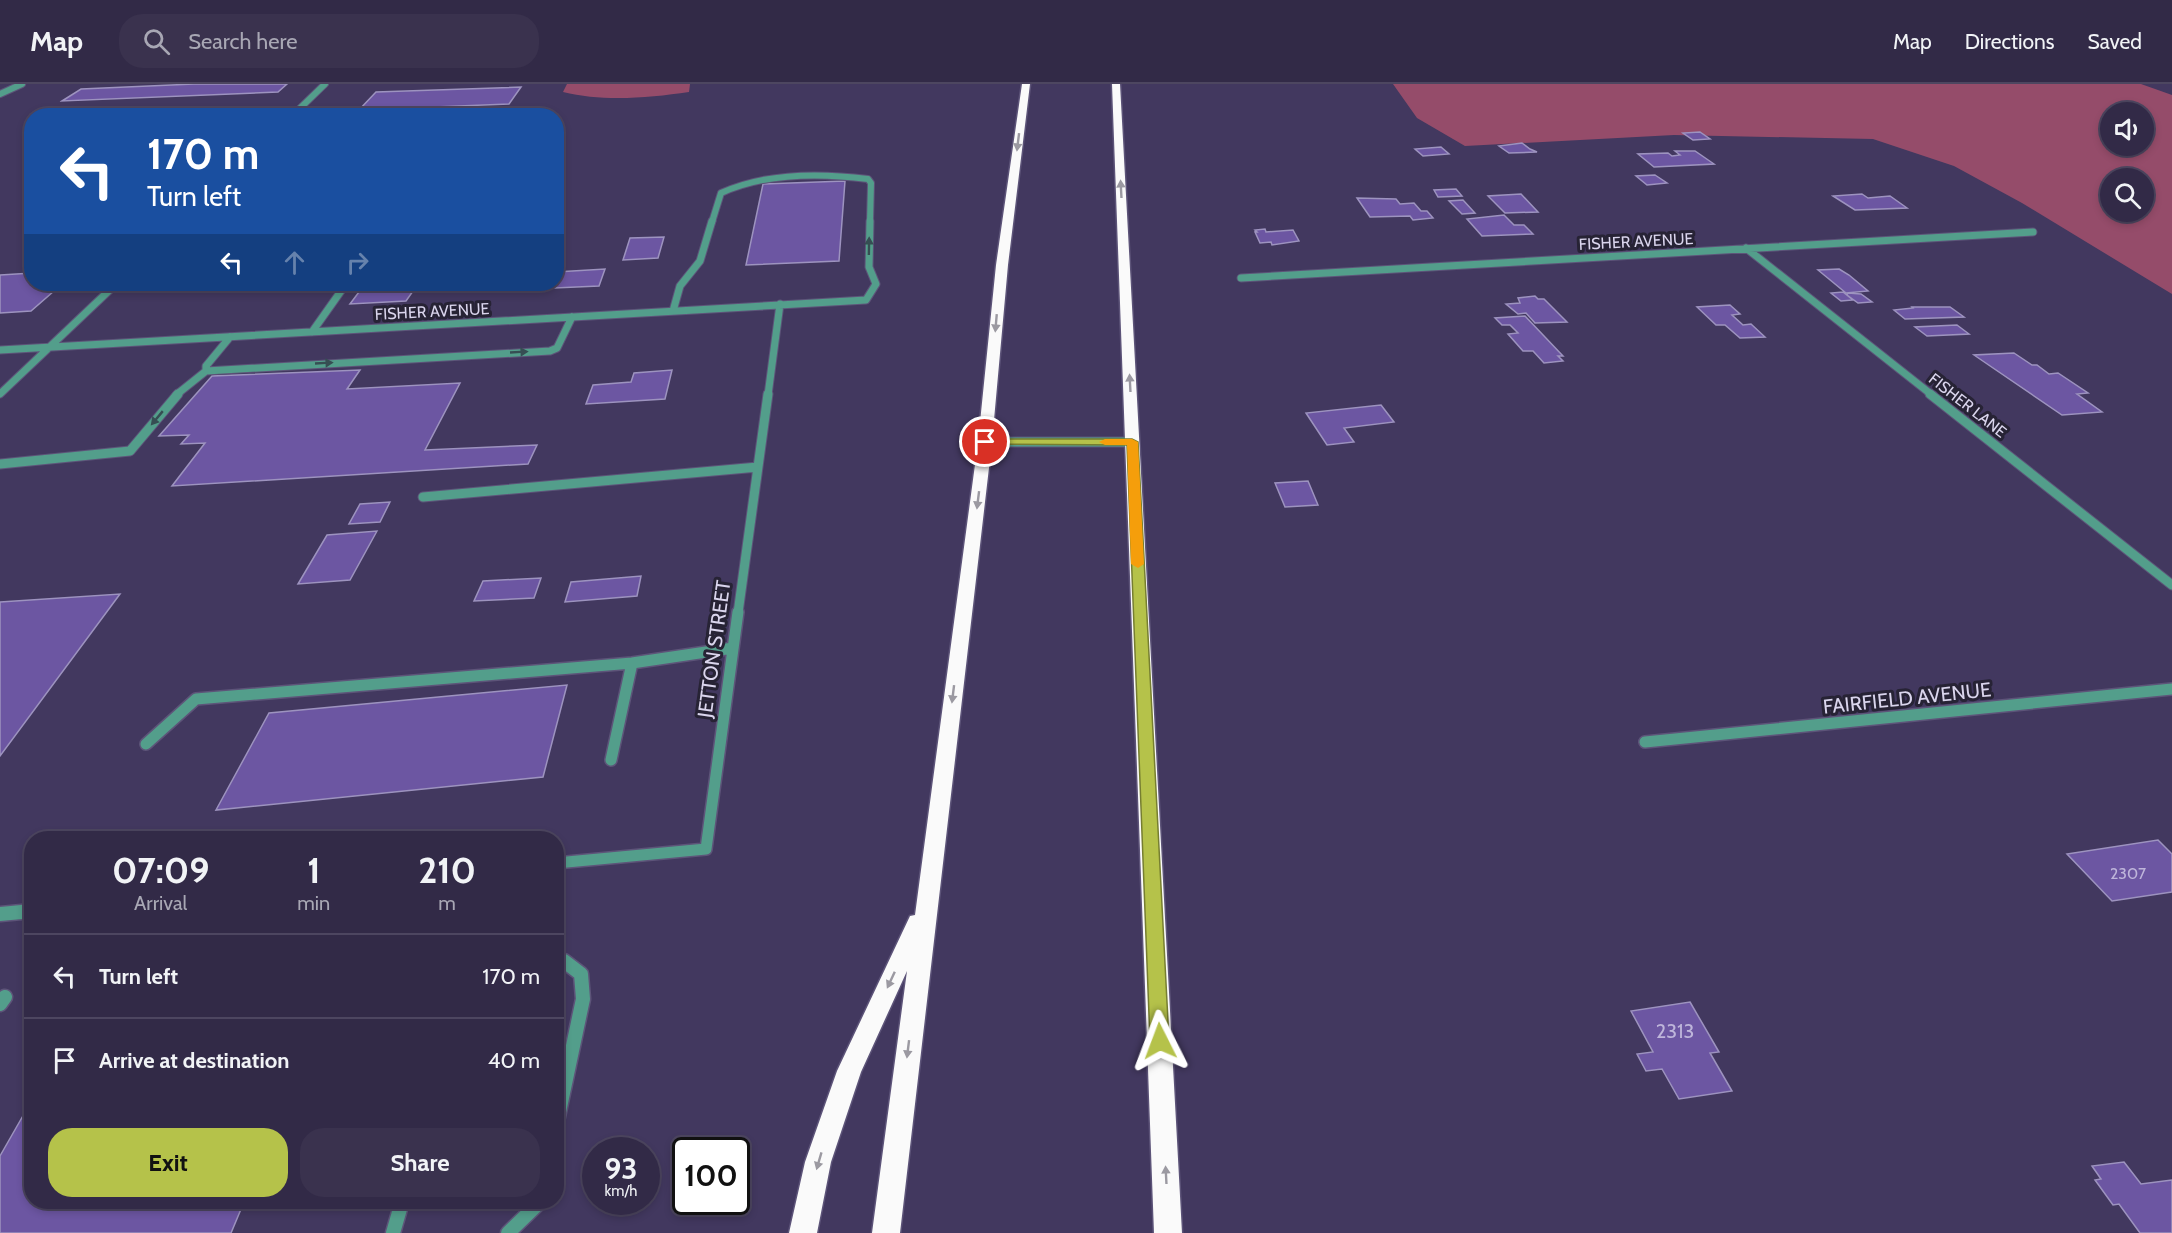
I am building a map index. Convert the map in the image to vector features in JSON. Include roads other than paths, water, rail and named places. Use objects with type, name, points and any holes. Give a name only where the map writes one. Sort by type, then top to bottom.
[{"type":"highway","points":[[886,1233],[985,442],[1002,265],[1026,84]]},
{"type":"highway","points":[[1116,84],[1168,1233]]},
{"type":"highway","points":[[803,1233],[818,1162],[849,1071],[925,908]]},
{"type":"street","points":[[0,94],[22,84]]},
{"type":"street","points":[[300,108],[325,84]]},
{"type":"street","name":"FISHER AVENUE","points":[[0,350],[866,300],[876,284],[869,267],[871,183],[868,179],[838,177],[758,181],[741,184],[721,193],[700,261],[680,286],[673,310]]},
{"type":"street","name":"FISHER AVENUE","points":[[1241,278],[2033,232]]},
{"type":"street","name":"FISHER LANE","points":[[1746,248],[2172,585]]},
{"type":"street","points":[[0,394],[110,291]]},
{"type":"street","points":[[312,332],[341,291]]},
{"type":"street","name":"JETTON STREET","points":[[564,862],[706,849],[780,304]]},
{"type":"street","points":[[0,464],[130,451],[176,395],[206,371],[550,351],[557,348],[572,316]]},
{"type":"street","points":[[206,371],[206,366],[230,337]]},
{"type":"street","points":[[985,442],[1132,442]]},
{"type":"street","points":[[423,497],[758,467]]},
{"type":"street","points":[[146,744],[196,699],[632,663],[734,648]]},
{"type":"street","points":[[611,760],[632,663]]},
{"type":"street","name":"FAIRFIELD AVENUE","points":[[1645,742],[2172,689]]},
{"type":"street","points":[[0,914],[24,912]]},
{"type":"street","points":[[564,961],[581,974],[583,999],[564,1088]]},
{"type":"street","points":[[393,1233],[400,1209]]},
{"type":"street","points":[[508,1233],[533,1209]]}]
